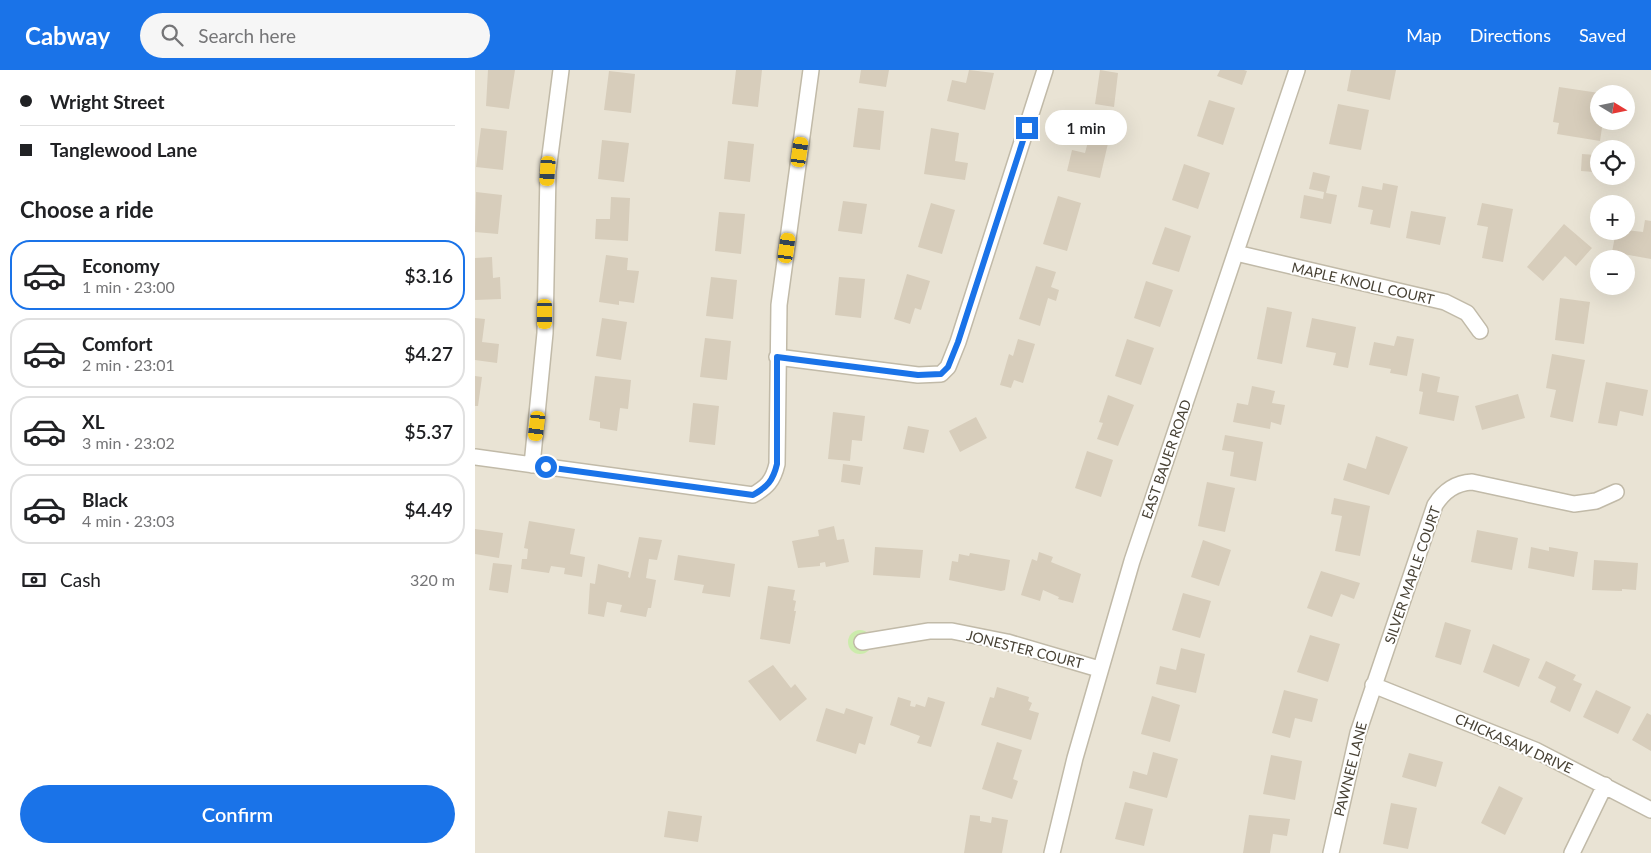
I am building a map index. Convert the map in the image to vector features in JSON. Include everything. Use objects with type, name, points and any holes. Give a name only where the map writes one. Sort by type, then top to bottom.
[{"type":"street","points":[[532,465],[545,333],[548,171],[561,70]]},
{"type":"street","points":[[475,457],[753,495],[766,487],[774,478],[777,464],[779,305],[811,70]]},
{"type":"street","points":[[777,357],[918,375],[941,374],[948,367],[958,342],[1045,70]]},
{"type":"street","name":"EAST BAUER ROAD","points":[[1053,853],[1075,758],[1099,669],[1132,561],[1297,70]]},
{"type":"street","name":"MAPLE KNOLL COURT","points":[[1236,253],[1445,302],[1467,313],[1480,331]]},
{"type":"street","name":"SILVER MAPLE COURT","points":[[1373,685],[1435,505],[1441,495],[1455,485],[1472,482],[1574,504],[1596,501],[1615,492]]},
{"type":"street","name":"JONESTER COURT","points":[[861,642],[929,631],[952,631],[1007,642],[1099,669]]},
{"type":"street","name":"CHICKASAW DRIVE","points":[[1373,685],[1535,750],[1651,810]]},
{"type":"street","name":"PAWNEE LANE","points":[[1331,853],[1348,768],[1373,685]]},
{"type":"street","points":[[1572,853],[1605,786]]},
{"type":"shaded area","points":[[475,70],[1651,70],[1651,853],[475,853]]},
{"type":"green space","points":[[860,630],[868,634],[872,642],[868,650],[860,654],[852,650],[848,642],[852,634]]},
{"type":"building","points":[[488,70],[515,70],[509,109],[486,106]]},
{"type":"building","points":[[736,70],[762,70],[758,107],[732,104]]},
{"type":"building","points":[[861,70],[889,70],[886,87],[859,83]]},
{"type":"building","points":[[969,70],[994,73],[985,110],[947,101],[952,80],[966,83]]},
{"type":"building","points":[[1100,70],[1118,73],[1114,107],[1095,104]]},
{"type":"building","points":[[1220,70],[1247,71],[1242,85],[1217,76]]},
{"type":"building","points":[[1351,70],[1396,70],[1390,100],[1347,91]]},
{"type":"building","points":[[609,71],[635,74],[631,113],[604,110]]},
{"type":"building","points":[[1559,87],[1590,92],[1590,130],[1602,130],[1600,140],[1557,134],[1559,123],[1553,122]]},
{"type":"building","points":[[1209,100],[1235,108],[1223,145],[1197,136]]},
{"type":"building","points":[[1338,104],[1369,110],[1361,150],[1329,144]]},
{"type":"building","points":[[858,108],[884,111],[880,150],[853,147]]},
{"type":"building","points":[[481,128],[507,131],[503,170],[476,167]]},
{"type":"building","points":[[931,128],[959,133],[955,161],[968,163],[965,180],[924,174]]},
{"type":"building","points":[[1090,134],[1109,139],[1100,178],[1067,171],[1072,150],[1085,153]]},
{"type":"building","points":[[602,140],[629,143],[624,182],[598,179]]},
{"type":"building","points":[[728,141],[754,144],[750,182],[724,179]]},
{"type":"building","points":[[1582,154],[1590,155],[1590,172],[1581,171]]},
{"type":"building","points":[[1184,164],[1210,173],[1198,209],[1172,200]]},
{"type":"building","points":[[1313,172],[1330,176],[1326,193],[1337,195],[1331,224],[1300,218],[1304,195],[1323,199],[1324,192],[1309,189]]},
{"type":"building","points":[[1383,183],[1398,186],[1390,228],[1370,224],[1373,210],[1358,207],[1362,186],[1382,190]]},
{"type":"building","points":[[476,192],[502,195],[498,234],[475,232]]},
{"type":"building","points":[[1058,196],[1081,203],[1067,251],[1043,244]]},
{"type":"building","points":[[611,197],[630,198],[628,241],[595,239],[596,219],[610,219]]},
{"type":"building","points":[[843,201],[867,204],[862,234],[838,231]]},
{"type":"building","points":[[931,203],[955,210],[942,254],[918,247]]},
{"type":"building","points":[[1482,203],[1513,209],[1503,262],[1482,258],[1488,227],[1477,225]]},
{"type":"building","points":[[1411,211],[1446,217],[1440,245],[1406,238]]},
{"type":"building","points":[[719,212],[745,214],[741,254],[715,251]]},
{"type":"building","points":[[1645,220],[1651,221],[1651,259],[1635,256],[1635,250],[1612,250],[1614,240],[1635,240],[1635,231],[1643,232]]},
{"type":"building","points":[[1564,224],[1592,248],[1576,266],[1565,256],[1543,281],[1527,267]]},
{"type":"building","points":[[1165,227],[1191,236],[1179,272],[1152,264]]},
{"type":"building","points":[[606,255],[628,258],[627,270],[639,271],[634,303],[619,301],[619,305],[599,302]]},
{"type":"building","points":[[492,257],[493,278],[500,277],[501,299],[475,300],[475,258]]},
{"type":"building","points":[[1036,266],[1056,272],[1051,287],[1059,290],[1056,301],[1048,298],[1040,326],[1019,319]]},
{"type":"building","points":[[907,274],[930,281],[921,310],[915,308],[910,324],[894,319]]},
{"type":"building","points":[[711,277],[737,280],[733,319],[706,316]]},
{"type":"building","points":[[839,277],[865,279],[861,318],[835,315]]},
{"type":"building","points":[[1146,281],[1173,290],[1160,327],[1134,318]]},
{"type":"building","points":[[1560,298],[1590,302],[1584,344],[1555,340]]},
{"type":"building","points":[[1267,307],[1292,312],[1282,364],[1257,359]]},
{"type":"building","points":[[475,318],[485,319],[482,342],[499,344],[497,363],[475,360]]},
{"type":"building","points":[[602,318],[627,322],[621,360],[596,356]]},
{"type":"building","points":[[1312,318],[1356,327],[1348,368],[1333,365],[1336,353],[1306,347]]},
{"type":"building","points":[[1397,336],[1414,339],[1407,376],[1390,373],[1391,369],[1369,365],[1374,342],[1394,346]]},
{"type":"building","points":[[705,338],[731,341],[727,380],[700,377]]},
{"type":"building","points":[[1018,339],[1035,344],[1023,383],[1014,380],[1011,388],[1000,385],[1009,354],[1013,356]]},
{"type":"building","points":[[1127,339],[1154,348],[1141,385],[1115,376]]},
{"type":"building","points":[[1552,354],[1585,360],[1573,422],[1550,417],[1556,390],[1546,388]]},
{"type":"building","points":[[1422,373],[1440,377],[1437,392],[1459,396],[1454,421],[1419,414],[1423,392],[1419,391]]},
{"type":"building","points":[[475,376],[482,377],[478,406],[475,406]]},
{"type":"building","points":[[595,376],[631,380],[628,409],[620,408],[617,431],[600,428],[600,422],[589,420]]},
{"type":"building","points":[[1606,382],[1648,390],[1643,416],[1620,411],[1617,426],[1598,423]]},
{"type":"building","points":[[1252,386],[1275,391],[1272,403],[1285,405],[1281,425],[1271,422],[1270,429],[1233,422],[1237,403],[1248,405]]},
{"type":"building","points":[[1518,394],[1525,418],[1482,430],[1475,406]]},
{"type":"building","points":[[1108,395],[1134,405],[1118,446],[1097,439],[1103,423],[1099,422]]},
{"type":"building","points":[[693,403],[719,406],[715,445],[689,442]]},
{"type":"building","points":[[833,412],[865,416],[862,441],[852,440],[850,461],[828,459]]},
{"type":"building","points":[[976,417],[987,438],[960,452],[949,431]]},
{"type":"building","points":[[908,426],[929,430],[924,453],[903,449]]},
{"type":"building","points":[[1225,435],[1263,442],[1256,481],[1230,476],[1234,452],[1222,450]]},
{"type":"building","points":[[1376,436],[1408,447],[1389,495],[1343,480],[1348,463],[1366,469]]},
{"type":"building","points":[[1087,451],[1113,460],[1101,497],[1075,488]]},
{"type":"building","points":[[843,464],[863,467],[860,485],[841,482]]},
{"type":"building","points":[[1207,482],[1235,488],[1225,532],[1198,526]]},
{"type":"building","points":[[1334,498],[1370,506],[1360,556],[1335,551],[1342,516],[1331,514]]},
{"type":"building","points":[[529,521],[575,529],[570,554],[585,557],[582,577],[564,574],[565,568],[551,566],[549,573],[521,569],[522,559],[527,559],[528,549],[524,548]]},
{"type":"building","points":[[834,526],[837,540],[844,539],[849,562],[826,567],[825,562],[820,563],[820,566],[798,568],[792,541],[819,536],[818,530]]},
{"type":"building","points":[[475,529],[503,533],[499,558],[475,554]]},
{"type":"building","points":[[1477,530],[1518,538],[1512,570],[1471,562]]},
{"type":"building","points":[[639,537],[662,540],[657,560],[649,559],[646,578],[656,580],[651,608],[648,608],[646,617],[620,612],[622,605],[607,602],[604,617],[588,614],[590,583],[595,584],[598,564],[629,572],[628,577],[630,578]]},
{"type":"building","points":[[1203,540],[1231,550],[1219,586],[1191,577]]},
{"type":"building","points":[[875,547],[923,550],[920,578],[873,575]]},
{"type":"building","points":[[1531,547],[1549,551],[1549,547],[1578,552],[1574,577],[1528,568]]},
{"type":"building","points":[[1039,552],[1053,557],[1051,562],[1081,574],[1073,603],[1058,599],[1059,597],[1043,590],[1040,601],[1021,595],[1032,559],[1037,561]]},
{"type":"building","points":[[970,553],[1010,560],[1005,590],[1001,591],[949,580],[952,561],[958,562],[959,554],[969,556]]},
{"type":"building","points":[[678,555],[735,564],[730,597],[702,593],[704,585],[674,580]]},
{"type":"building","points":[[1594,560],[1638,563],[1636,590],[1592,590]]},
{"type":"building","points":[[493,563],[512,565],[508,593],[489,590]]},
{"type":"building","points":[[1321,571],[1360,583],[1354,599],[1341,594],[1332,617],[1307,608]]},
{"type":"building","points":[[768,586],[795,590],[793,600],[796,601],[794,611],[796,611],[790,644],[760,639]]},
{"type":"building","points":[[1183,593],[1211,601],[1200,638],[1172,630]]},
{"type":"building","points":[[1445,622],[1471,630],[1461,665],[1435,657]]},
{"type":"building","points":[[1310,635],[1340,644],[1328,682],[1297,672]]},
{"type":"building","points":[[1493,644],[1530,659],[1519,687],[1483,672]]},
{"type":"building","points":[[1181,648],[1205,654],[1196,693],[1156,684],[1160,666],[1176,670]]},
{"type":"building","points":[[1546,661],[1576,675],[1573,680],[1582,684],[1570,712],[1550,702],[1556,687],[1538,678]]},
{"type":"building","points":[[773,665],[791,688],[795,684],[807,699],[780,721],[748,681]]},
{"type":"building","points":[[997,687],[1029,697],[1028,701],[1032,703],[1029,710],[1039,713],[1031,740],[981,725],[990,697],[994,698]]},
{"type":"building","points":[[1284,690],[1318,699],[1312,722],[1295,718],[1290,738],[1272,733]]},
{"type":"building","points":[[1596,690],[1631,707],[1618,734],[1583,717]]},
{"type":"building","points":[[1152,696],[1180,705],[1170,742],[1141,734]]},
{"type":"building","points":[[898,697],[911,701],[910,706],[915,707],[916,704],[925,707],[928,697],[945,702],[931,747],[917,743],[920,736],[890,725]]},
{"type":"building","points":[[826,708],[844,714],[846,708],[873,717],[865,745],[859,743],[856,754],[816,741]]},
{"type":"building","points":[[1647,713],[1651,715],[1651,751],[1632,740]]},
{"type":"building","points":[[997,742],[1022,750],[1013,779],[1018,781],[1012,799],[982,789]]},
{"type":"building","points":[[1153,752],[1178,759],[1167,798],[1129,788],[1133,771],[1147,775]]},
{"type":"building","points":[[1409,753],[1443,762],[1436,787],[1402,777]]},
{"type":"building","points":[[1271,755],[1302,761],[1295,800],[1263,794]]},
{"type":"building","points":[[1499,786],[1523,798],[1505,835],[1481,823]]},
{"type":"building","points":[[1125,802],[1153,809],[1144,846],[1115,839]]},
{"type":"building","points":[[1391,803],[1417,808],[1408,849],[1383,844]]},
{"type":"building","points":[[668,811],[702,816],[698,842],[664,837]]},
{"type":"building","points":[[970,815],[980,816],[980,821],[991,823],[992,817],[1008,820],[1002,853],[964,853]]},
{"type":"building","points":[[1249,815],[1290,819],[1287,836],[1273,834],[1270,853],[1243,853]]},
{"type":"route","points":[[546,467],[753,495],[766,487],[774,478],[777,464],[777,357],[918,375],[932,376],[941,374],[948,367],[958,342],[1027,128]]}]
